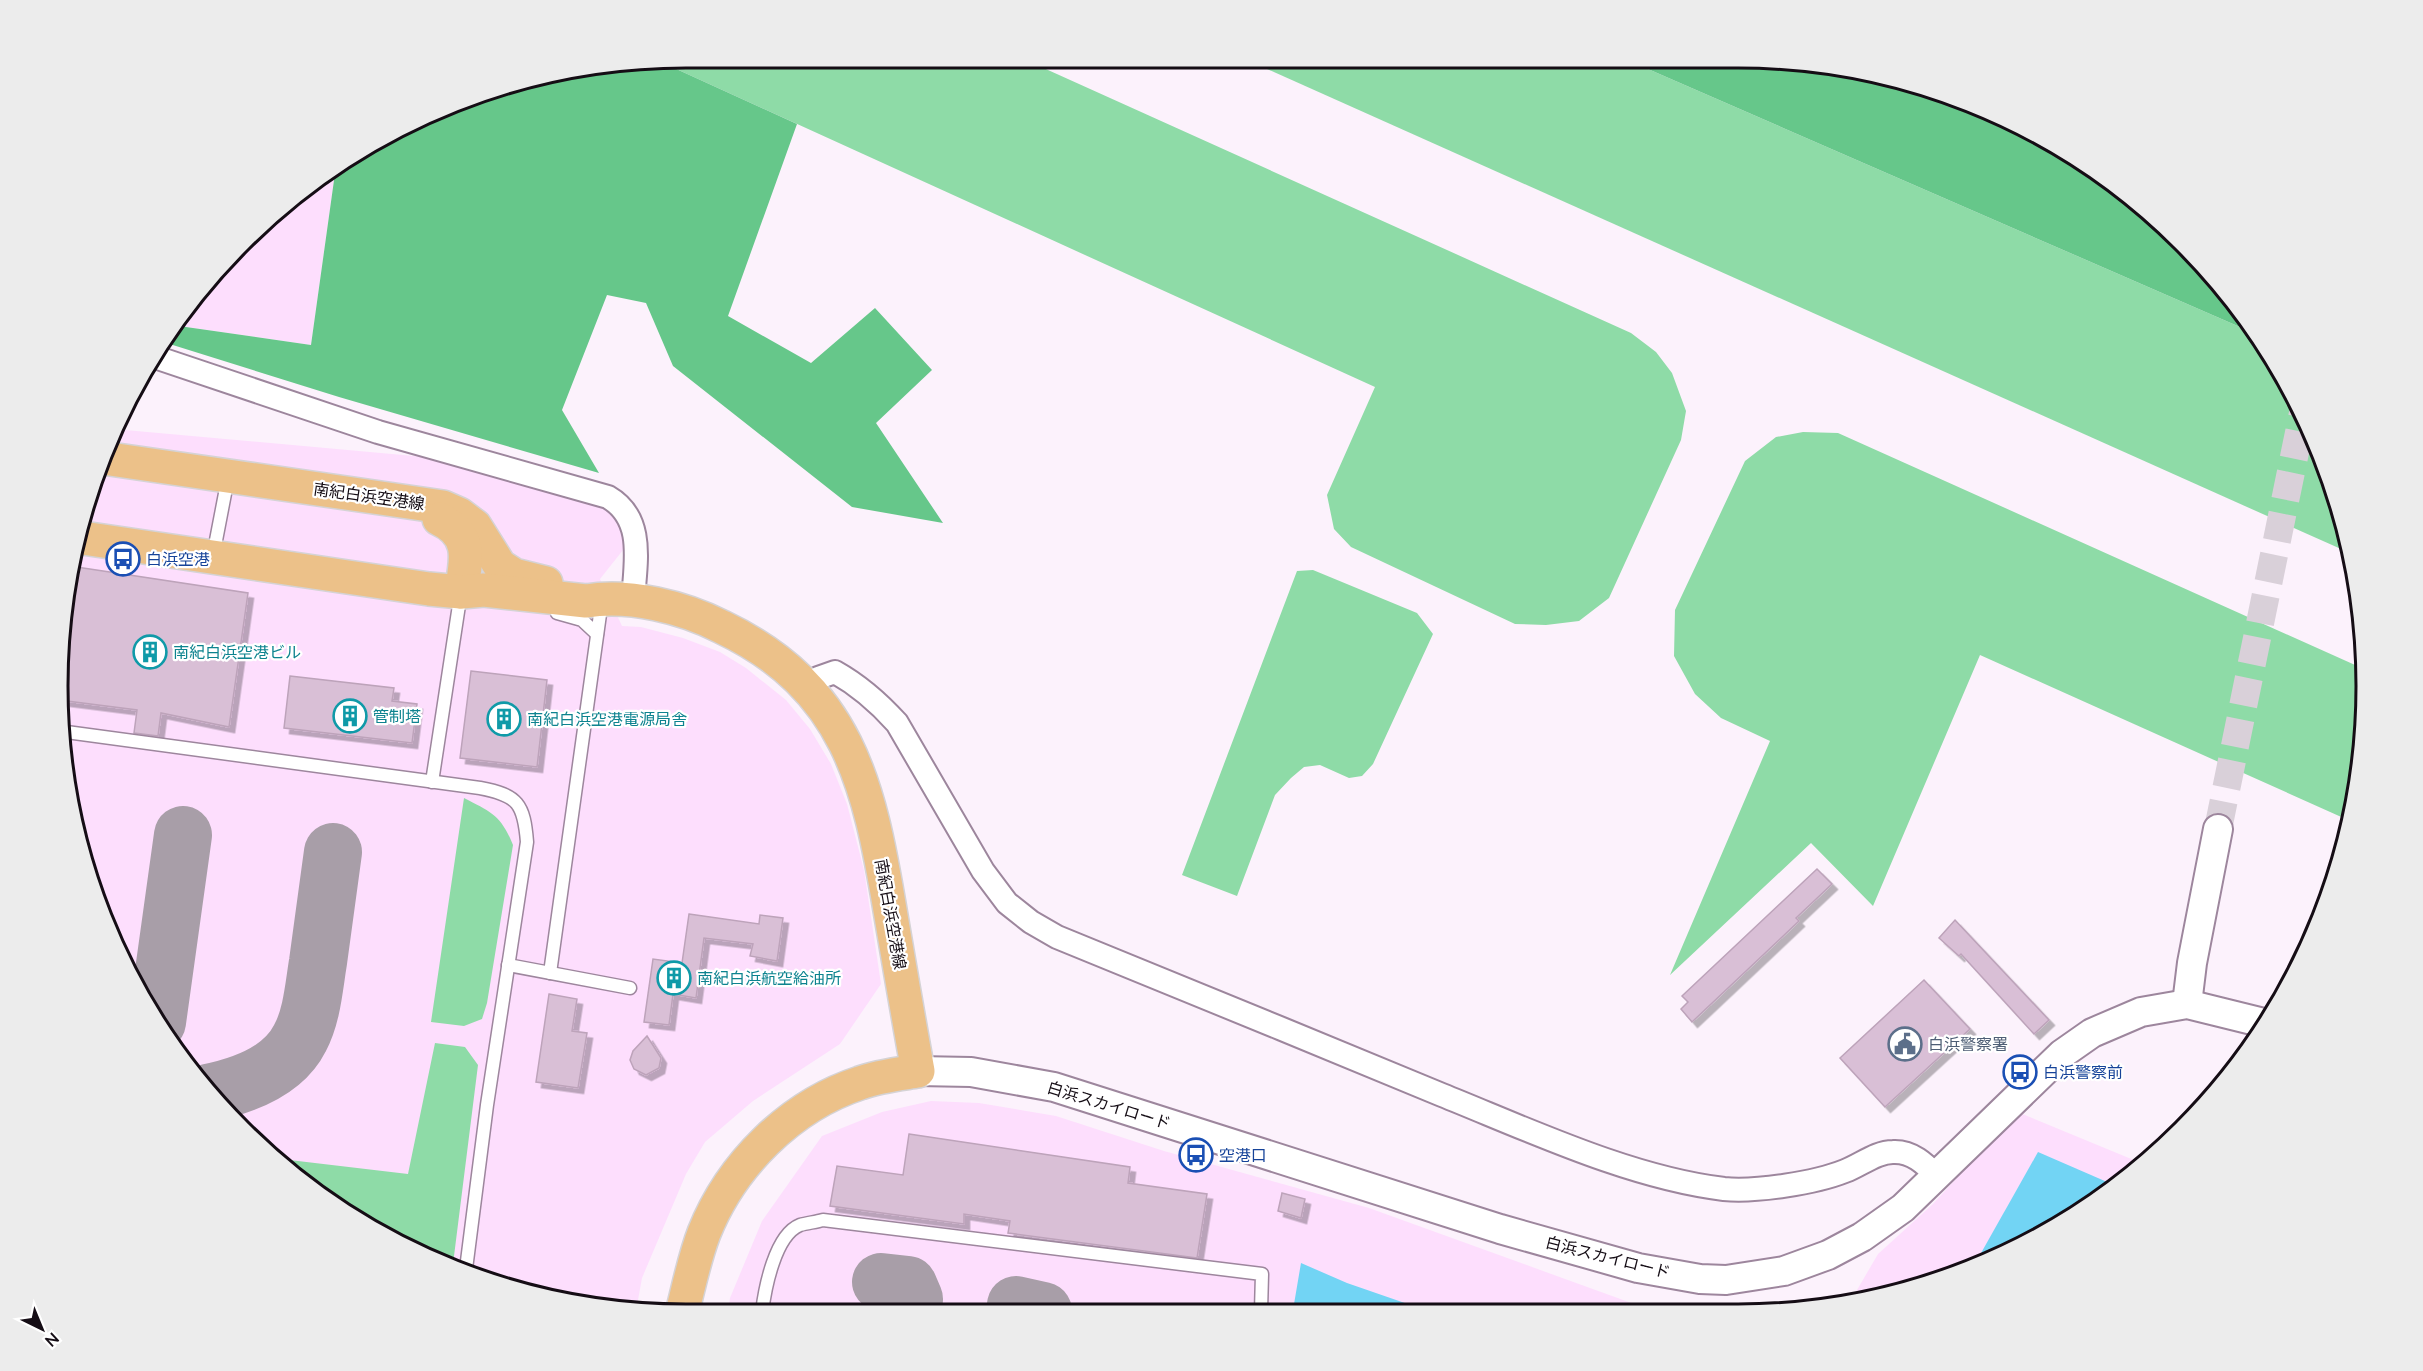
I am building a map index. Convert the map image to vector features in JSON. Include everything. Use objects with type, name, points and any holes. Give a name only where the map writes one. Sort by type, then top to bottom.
[{"type":"main road","name":"南紀白浜空港線","points":[[111,459],[443,507],[459,514],[475,526],[500,566],[514,575],[708,620],[738,634],[782,665],[807,688],[841,733],[866,790],[881,856],[918,1071]]},
{"type":"main road","points":[[385,497],[446,522],[462,538],[466,552],[461,592]]},
{"type":"main road","name":"南紀白浜空港線","points":[[86,538],[461,592],[483,590],[586,601],[618,600]]},
{"type":"main road","points":[[684,1304],[704,1234],[732,1181],[753,1154],[776,1132],[804,1111],[843,1090],[889,1075],[918,1071]]},
{"type":"main road","points":[[689,1304],[694,1264]]},
{"type":"street","points":[[161,359],[378,432],[608,497],[623,510],[634,529],[637,541],[618,600]]},
{"type":"street","points":[[807,688],[818,678],[835,672],[859,685],[880,705],[897,723],[983,871],[1007,903],[1031,922],[1057,937],[1563,1144],[1661,1177],[1726,1189],[1769,1187],[1805,1182],[1845,1171],[1878,1155],[1893,1152],[1910,1155],[1923,1162],[1937,1176]]},
{"type":"street","points":[[2187,1004],[2192,963],[2218,829]]},
{"type":"street","name":"白浜スカイロード","points":[[918,1071],[971,1072],[1054,1087],[1500,1229],[1638,1268],[1700,1279],[1726,1280],[1784,1271],[1828,1255],[1862,1237],[1895,1214],[2062,1054],[2092,1033],[2142,1012],[2187,1004],[2256,1021]]},
{"type":"lane","points":[[213,557],[229,476]]},
{"type":"lane","points":[[432,782],[461,592],[479,599],[524,607]]},
{"type":"lane","points":[[550,972],[597,634],[618,600]]},
{"type":"lane","points":[[547,611],[582,620],[597,634]]},
{"type":"lane","points":[[70,732],[502,792],[519,805],[525,815],[527,842],[487,1105],[467,1263]]},
{"type":"lane","points":[[508,965],[630,988]]},
{"type":"lane","points":[[763,1304],[766,1286],[780,1245],[798,1226],[823,1220],[1262,1274],[1261,1304]]},
{"type":"shaded area","points":[[334,177],[311,345],[183,327],[221,278],[249,249],[278,221]]},
{"type":"shaded area","points":[[123,430],[425,457],[600,505],[619,515],[627,545],[600,579],[622,626],[641,627],[683,638],[720,652],[746,668],[786,700],[810,729],[831,764],[847,804],[864,870],[881,984],[840,1044],[753,1101],[705,1142],[686,1174],[642,1278],[638,1301],[565,1292],[487,1271],[412,1240],[376,1221],[309,1176],[249,1122],[195,1062],[150,994],[131,959],[100,884],[79,806],[69,726],[69,645],[79,565],[100,487]]},
{"type":"shaded area","points":[[931,1101],[979,1103],[1056,1116],[1164,1151],[1369,1208],[1634,1304],[729,1304],[762,1221],[822,1136],[882,1112]]},
{"type":"shaded area","points":[[2020,1113],[2133,1160],[2081,1199],[2011,1240],[1936,1271],[1856,1292],[1878,1254],[1933,1204]]},
{"type":"green space","points":[[675,68],[1044,68],[1631,333],[1656,352],[1672,373],[1686,411],[1681,440],[1609,598],[1579,621],[1546,625],[1515,624],[1351,547],[1334,529],[1327,495],[1375,387]]},
{"type":"green space","points":[[675,68],[797,124],[728,316],[811,363],[875,308],[932,370],[876,423],[943,523],[852,507],[673,366],[646,303],[607,295],[562,410],[599,473],[339,397],[171,344],[183,327],[311,345],[334,177],[376,150],[412,131],[487,100],[565,79],[645,69]]},
{"type":"green space","points":[[1265,68],[1646,68],[2241,327],[2273,377],[2292,412],[2323,487],[2340,548]]},
{"type":"green space","points":[[1646,68],[1778,69],[1858,79],[1936,100],[2011,131],[2081,172],[2145,221],[2202,278],[2241,327]]},
{"type":"green space","points":[[1803,432],[1838,433],[2355,665],[2354,726],[2341,817],[1980,655],[1873,906],[1811,843],[1670,975],[1770,741],[1721,718],[1695,694],[1674,656],[1675,610],[1745,461],[1776,437]]},
{"type":"green space","points":[[1313,570],[1417,613],[1433,634],[1373,764],[1362,776],[1349,778],[1320,765],[1304,767],[1275,795],[1237,896],[1182,875],[1297,571]]},
{"type":"green space","points":[[464,798],[494,816],[504,827],[513,845],[487,1003],[482,1019],[464,1026],[431,1022]]},
{"type":"green space","points":[[435,1043],[465,1047],[478,1065],[454,1258],[376,1221],[309,1176],[290,1160],[408,1174]]},
{"type":"water","points":[[2038,1152],[2106,1182],[2046,1221],[1981,1253]]},
{"type":"water","points":[[1301,1263],[1347,1283],[1408,1304],[1294,1304]]},
{"type":"building","name":"南紀白浜空港ビル","points":[[79,567],[248,593],[229,727],[161,713],[158,736],[134,733],[137,710],[68,701],[69,645]]},
{"type":"building","name":"南紀白浜空港電源局舎","points":[[471,671],[547,680],[537,767],[460,758]]},
{"type":"building","name":"管制塔","points":[[290,676],[394,688],[392,701],[417,704],[412,743],[284,728]]},
{"type":"building","points":[[1817,869],[1832,884],[1796,918],[1799,921],[1692,1022],[1681,1009],[1688,1002],[1682,996]]},
{"type":"building","points":[[689,914],[759,924],[760,915],[783,918],[777,961],[750,956],[753,944],[704,938],[696,998],[673,994],[669,1025],[644,1022],[653,959],[682,963]]},
{"type":"building","points":[[1955,920],[2049,1020],[2034,1034],[1961,954],[1959,956],[1939,938]]},
{"type":"building","name":"白浜警察署","points":[[1924,980],[1970,1029],[1885,1107],[1840,1058]]},
{"type":"building","points":[[549,994],[577,999],[572,1031],[587,1033],[578,1088],[536,1082]]},
{"type":"building","points":[[647,1036],[661,1058],[659,1068],[646,1075],[634,1069],[630,1060],[633,1051]]},
{"type":"building","points":[[909,1134],[1130,1167],[1128,1183],[1207,1194],[1197,1258],[1008,1233],[1010,1221],[964,1214],[964,1224],[830,1206],[837,1166],[903,1175]]},
{"type":"building","points":[[1282,1193],[1305,1199],[1301,1218],[1278,1211]]},
{"type":"taxiway","points":[[159,1008],[183,835]]},
{"type":"taxiway","points":[[219,1090],[260,1076],[283,1060],[300,1038],[312,1001],[333,852]]},
{"type":"taxiway","points":[[881,1282],[908,1285],[914,1299],[913,1304]]},
{"type":"tunnel","points":[[2218,829],[2300,430]]},
{"type":"place","name":"白浜空港","points":[[123,559]]},
{"type":"place","name":"南紀白浜空港ビル","points":[[150,652]]},
{"type":"place","name":"管制塔","points":[[350,716]]},
{"type":"place","name":"南紀白浜空港電源局舎","points":[[504,719]]},
{"type":"place","name":"南紀白浜航空給油所","points":[[674,978]]},
{"type":"place","name":"白浜警察署","points":[[1905,1044]]},
{"type":"place","name":"白浜警察前","points":[[2020,1072]]},
{"type":"place","name":"空港口","points":[[1196,1155]]}]
